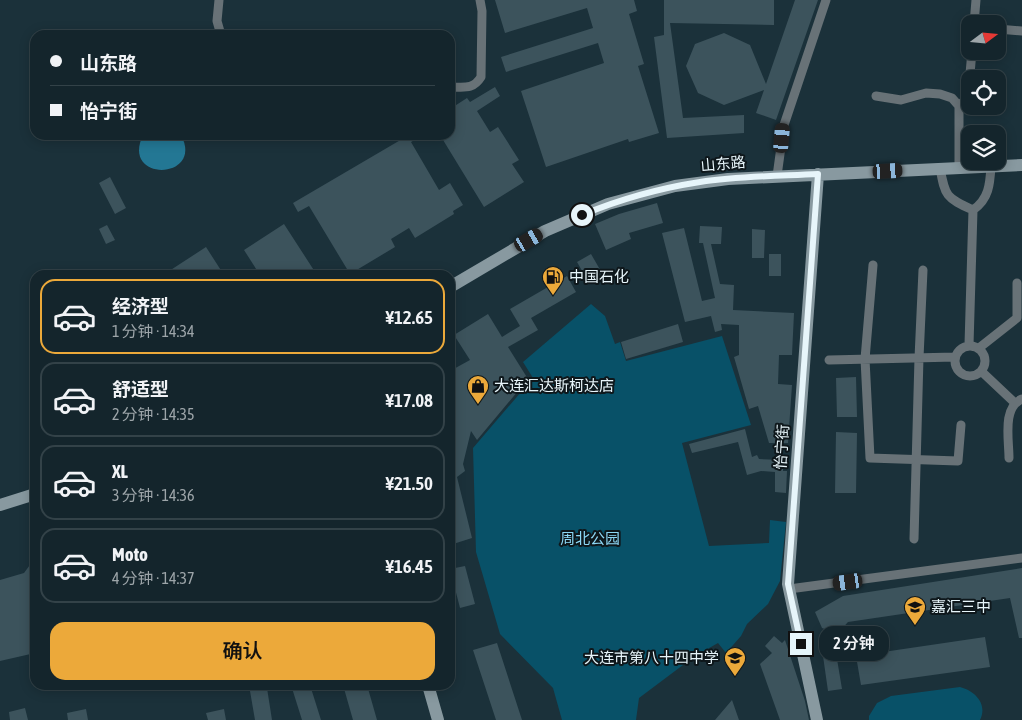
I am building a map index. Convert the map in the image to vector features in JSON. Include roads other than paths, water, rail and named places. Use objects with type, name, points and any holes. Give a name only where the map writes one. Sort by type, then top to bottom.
[{"type":"main road","name":"山东路","points":[[1006,166],[1022,165]]},
{"type":"main road","name":"山东路","points":[[455,284],[545,231],[608,204],[675,186],[702,181],[959,167]]},
{"type":"main road","name":"怡宁街","points":[[817,720],[788,584],[818,174]]},
{"type":"main road","points":[[0,505],[30,496]]},
{"type":"main road","points":[[429,690],[438,720]]},
{"type":"street","points":[[219,0],[217,21],[219,30]]},
{"type":"street","points":[[455,87],[470,88],[477,84],[482,77],[482,12],[480,0]]},
{"type":"street","points":[[777,176],[784,125],[826,0]]},
{"type":"street","points":[[975,15],[976,0]]},
{"type":"street","points":[[1006,30],[1022,31]]},
{"type":"street","points":[[959,106],[968,97],[971,60]]},
{"type":"street","points":[[876,96],[901,100],[926,93],[940,94],[952,98],[959,106],[959,167]]},
{"type":"street","points":[[940,168],[944,192],[954,202],[972,210]]},
{"type":"street","points":[[972,210],[981,204],[990,189],[991,170]]},
{"type":"street","points":[[969,345],[972,210]]},
{"type":"street","points":[[873,265],[865,359],[870,458],[958,461],[961,425]]},
{"type":"street","points":[[914,539],[923,270]]},
{"type":"street","points":[[979,348],[1019,318],[1018,283]]},
{"type":"street","points":[[969,345],[979,348],[983,352],[985,362],[981,371],[972,376],[962,374],[956,367],[955,357],[960,349],[969,345]]},
{"type":"street","points":[[829,360],[955,357]]},
{"type":"street","points":[[981,371],[1018,401],[1009,414],[1009,458]]},
{"type":"street","points":[[790,589],[1022,558]]},
{"type":"place","name":"中国石化","points":[[553,296]]},
{"type":"place","name":"大连汇达斯柯达店","points":[[478,405]]},
{"type":"place","name":"嘉汇三中","points":[[915,626]]},
{"type":"place","name":"大连市第八十四中学","points":[[735,677]]},
{"type":"park label","name":"周北公园","points":[[590,539]]}]
